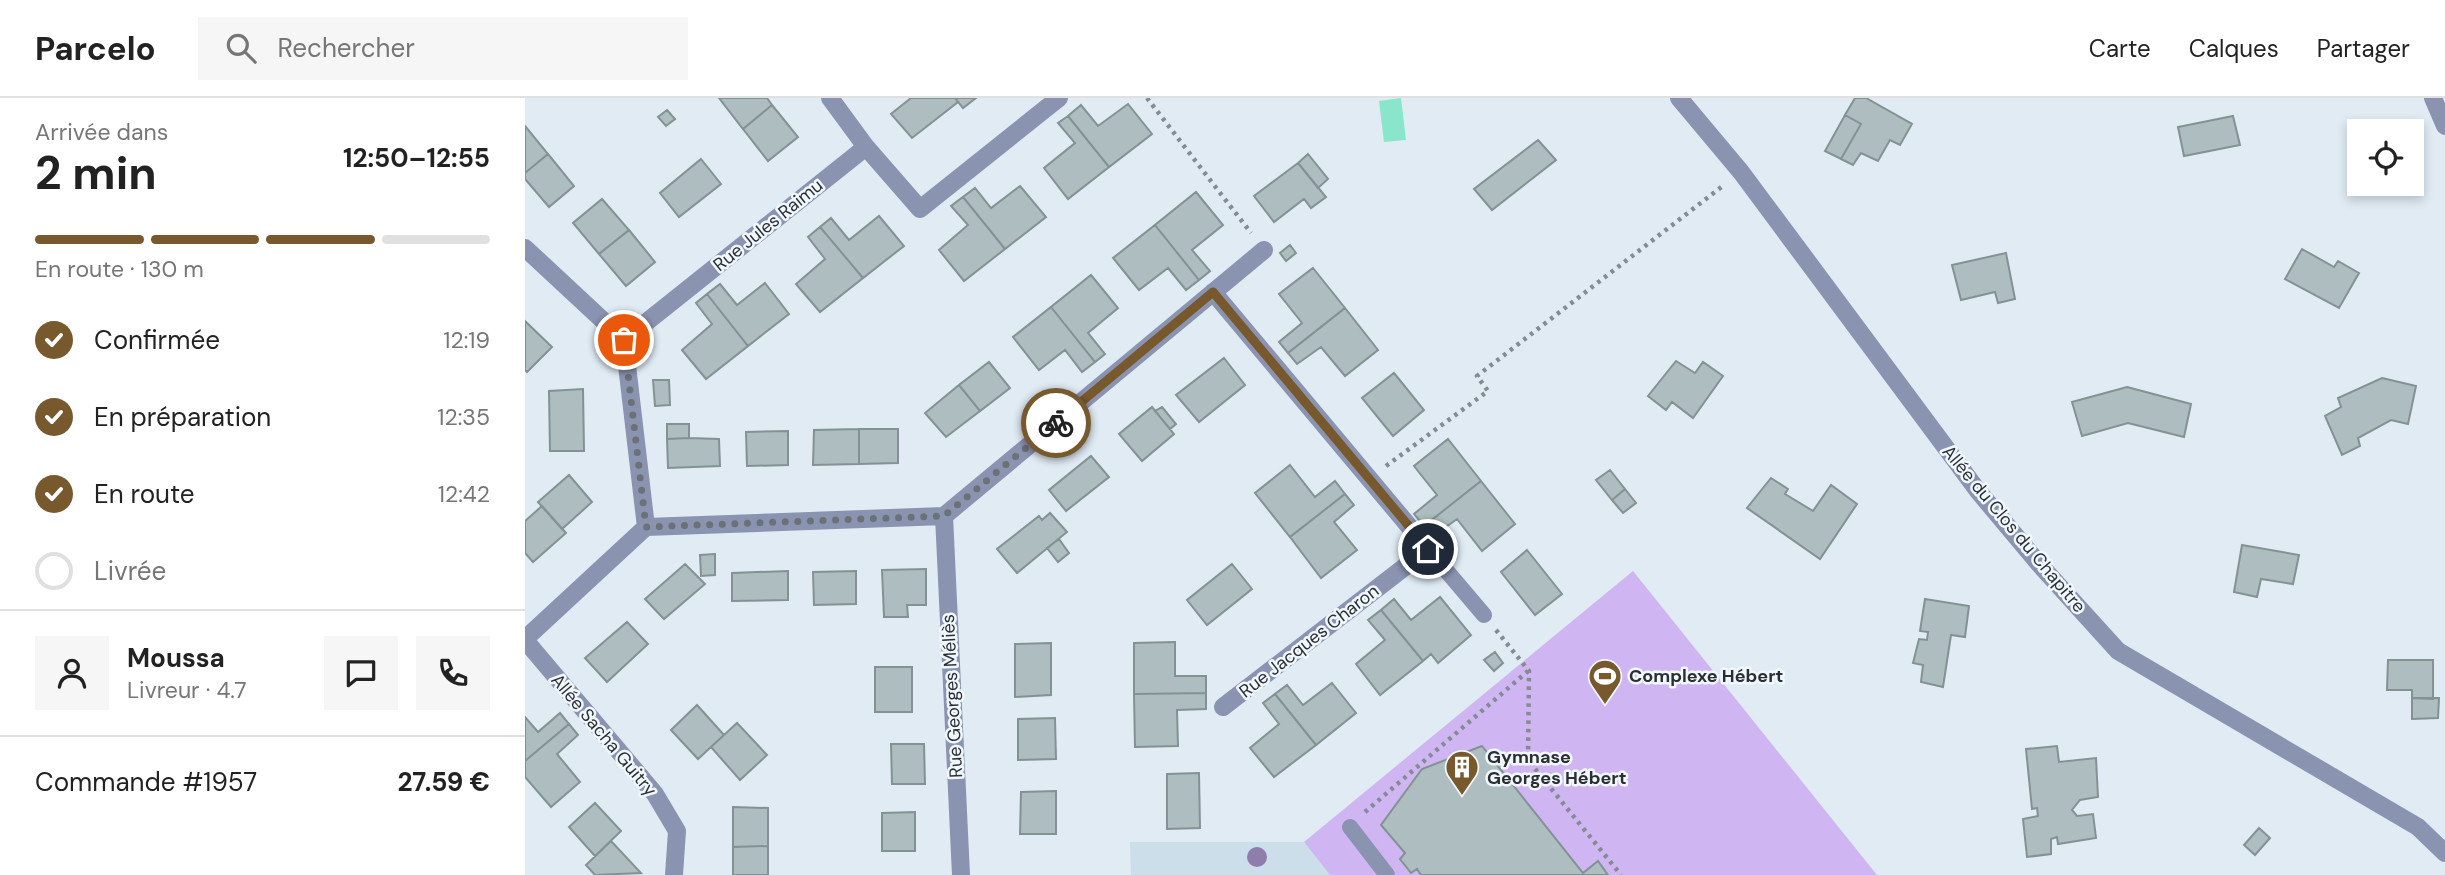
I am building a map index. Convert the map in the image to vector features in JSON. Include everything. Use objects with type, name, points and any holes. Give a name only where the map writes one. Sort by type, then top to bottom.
[{"type":"street","points":[[830,98],[866,147],[920,209],[1059,98]]},
{"type":"street","name":"Allée du Clos du Chapitre","points":[[1679,98],[1741,172],[1977,491],[2039,565],[2118,651],[2418,827],[2445,853]]},
{"type":"street","points":[[2433,98],[2445,126]]},
{"type":"street","name":"Rue Jules Raimu","points":[[624,340],[866,147]]},
{"type":"street","points":[[525,248],[624,340],[646,527]]},
{"type":"street","points":[[525,640],[646,527],[944,516],[1264,250]]},
{"type":"street","points":[[1213,292],[1428,549]]},
{"type":"street","name":"Rue Georges Méliès","points":[[944,516],[961,875]]},
{"type":"street","name":"Rue Jacques Charon","points":[[1223,707],[1428,549]]},
{"type":"street","name":"Allée Sacha Guitry","points":[[525,640],[655,793],[677,831],[674,875]]},
{"type":"lane","points":[[1428,549],[1484,615]]},
{"type":"lane","points":[[1350,827],[1387,875]]},
{"type":"path","points":[[1147,98],[1264,250]]},
{"type":"path","points":[[1370,478],[1488,391],[1477,376],[1741,172]]},
{"type":"path","points":[[1484,615],[1529,671],[1528,760],[1621,875]]},
{"type":"path","points":[[1350,827],[1529,671]]},
{"type":"shaded area","points":[[1401,98],[1406,140],[1384,142],[1379,101]]},
{"type":"shaded area","name":"Complexe Hébert","points":[[1633,571],[1877,875],[1330,875],[1304,842]]},
{"type":"shaded area","points":[[1130,842],[1304,842],[1330,875],[1131,875]]},
{"type":"building","points":[[719,98],[767,98],[772,105],[743,129]]},
{"type":"building","points":[[911,98],[955,98],[958,102],[912,138],[891,114]]},
{"type":"building","points":[[955,98],[976,98],[963,108]]},
{"type":"building","points":[[1855,98],[1866,98],[1912,124],[1900,145],[1890,140],[1878,161],[1861,153],[1853,165],[1841,159],[1861,124],[1845,115]]},
{"type":"building","points":[[1128,104],[1152,134],[1109,167],[1068,116],[1081,105],[1098,126]]},
{"type":"building","points":[[772,105],[798,137],[768,161],[743,129]]},
{"type":"building","points":[[667,110],[675,119],[666,126],[658,117]]},
{"type":"building","points":[[1845,115],[1861,124],[1841,159],[1825,151]]},
{"type":"building","points":[[1068,116],[1109,167],[1068,199],[1044,168],[1075,143],[1058,123]]},
{"type":"building","points":[[2233,116],[2240,145],[2184,156],[2178,127]]},
{"type":"building","points":[[525,126],[548,154],[525,173]]},
{"type":"building","points":[[1538,140],[1556,160],[1492,210],[1474,189]]},
{"type":"building","points":[[548,154],[574,186],[549,207],[525,179],[525,173]]},
{"type":"building","points":[[1308,154],[1328,179],[1318,188],[1298,163]]},
{"type":"building","points":[[701,159],[721,184],[679,217],[660,193]]},
{"type":"building","points":[[1298,163],[1326,197],[1311,208],[1304,199],[1274,222],[1254,196]]},
{"type":"building","points":[[1020,186],[1046,217],[1005,249],[963,197],[975,188],[991,208]]},
{"type":"building","points":[[1196,192],[1223,225],[1192,250],[1210,271],[1199,280],[1155,225]]},
{"type":"building","points":[[963,197],[1005,249],[964,281],[939,250],[968,225],[951,206]]},
{"type":"building","points":[[602,199],[629,230],[599,254],[573,223]]},
{"type":"building","points":[[879,216],[904,246],[863,278],[820,227],[831,218],[849,240]]},
{"type":"building","points":[[1155,225],[1199,280],[1186,290],[1168,268],[1139,290],[1113,258]]},
{"type":"building","points":[[820,227],[863,278],[820,312],[796,284],[825,259],[808,237]]},
{"type":"building","points":[[629,230],[655,262],[626,286],[599,254]]},
{"type":"building","points":[[1290,245],[1296,253],[1286,261],[1280,253]]},
{"type":"building","points":[[2302,249],[2334,267],[2338,261],[2359,273],[2339,308],[2285,279]]},
{"type":"building","points":[[2006,253],[2015,299],[1998,303],[1995,292],[1961,300],[1952,265]]},
{"type":"building","points":[[1313,268],[1345,308],[1288,353],[1279,342],[1302,323],[1279,294]]},
{"type":"building","points":[[1091,275],[1118,308],[1088,333],[1105,354],[1095,362],[1051,307]]},
{"type":"building","points":[[765,283],[789,314],[748,346],[707,294],[720,284],[737,305]]},
{"type":"building","points":[[707,294],[748,346],[706,379],[682,350],[712,324],[696,303]]},
{"type":"building","points":[[1051,307],[1095,362],[1082,372],[1065,350],[1039,370],[1013,337]]},
{"type":"building","points":[[1345,308],[1378,350],[1345,376],[1321,347],[1297,364],[1288,353]]},
{"type":"building","points":[[525,321],[552,347],[527,372],[525,370]]},
{"type":"building","points":[[1224,358],[1245,385],[1199,422],[1176,395]]},
{"type":"building","points":[[1676,361],[1695,373],[1703,362],[1723,376],[1693,418],[1672,402],[1666,410],[1648,396]]},
{"type":"building","points":[[989,362],[1010,388],[980,411],[959,385]]},
{"type":"building","points":[[1394,373],[1424,410],[1393,436],[1362,398]]},
{"type":"building","points":[[2382,378],[2416,386],[2408,424],[2391,420],[2358,438],[2360,446],[2342,455],[2325,416],[2341,407],[2338,398]]},
{"type":"building","points":[[653,380],[669,380],[670,405],[655,406]]},
{"type":"building","points":[[959,385],[980,411],[946,437],[925,413]]},
{"type":"building","points":[[2127,387],[2191,404],[2184,437],[2128,423],[2082,436],[2072,402]]},
{"type":"building","points":[[583,389],[584,451],[550,451],[549,391]]},
{"type":"building","points":[[1152,407],[1174,434],[1142,461],[1119,434]]},
{"type":"building","points":[[1162,407],[1176,424],[1170,429],[1155,411]]},
{"type":"building","points":[[667,424],[689,424],[689,438],[667,439]]},
{"type":"building","points":[[859,429],[859,464],[813,465],[814,430]]},
{"type":"building","points":[[859,429],[898,429],[898,463],[859,464]]},
{"type":"building","points":[[788,431],[788,465],[747,466],[746,432]]},
{"type":"building","points":[[667,439],[719,439],[720,466],[668,468]]},
{"type":"building","points":[[1448,439],[1481,481],[1424,526],[1414,514],[1437,495],[1414,466]]},
{"type":"building","points":[[1091,456],[1109,477],[1066,511],[1049,490]]},
{"type":"building","points":[[1290,465],[1315,497],[1335,481],[1345,494],[1290,537],[1255,493]]},
{"type":"building","points":[[1610,470],[1625,489],[1612,500],[1596,480]]},
{"type":"building","points":[[569,475],[592,502],[562,529],[538,502]]},
{"type":"building","points":[[1771,478],[1788,489],[1785,494],[1813,511],[1831,485],[1857,504],[1820,559],[1747,508]]},
{"type":"building","points":[[1481,481],[1515,524],[1482,551],[1457,519],[1432,537],[1424,526]]},
{"type":"building","points":[[1625,489],[1636,503],[1623,513],[1612,500]]},
{"type":"building","points":[[1345,494],[1354,505],[1334,522],[1357,550],[1321,578],[1290,537]]},
{"type":"building","points":[[542,506],[566,533],[533,562],[525,553],[525,521]]},
{"type":"building","points":[[1050,513],[1067,532],[1017,573],[997,549],[1039,516],[1042,520]]},
{"type":"building","points":[[1059,539],[1069,553],[1058,562],[1047,548]]},
{"type":"building","points":[[2242,545],[2299,555],[2293,584],[2261,579],[2257,597],[2234,592]]},
{"type":"building","points":[[1527,550],[1562,594],[1535,615],[1501,572]]},
{"type":"building","points":[[715,554],[715,575],[701,576],[700,555]]},
{"type":"building","points":[[685,564],[705,584],[664,619],[645,599]]},
{"type":"building","points":[[1232,564],[1252,589],[1207,625],[1187,600]]},
{"type":"building","points":[[926,569],[926,605],[907,605],[908,617],[884,617],[882,570]]},
{"type":"building","points":[[788,571],[788,600],[732,601],[732,573]]},
{"type":"building","points":[[856,571],[856,604],[814,605],[813,572]]},
{"type":"building","points":[[1440,597],[1471,635],[1438,663],[1431,654],[1423,661],[1381,610],[1394,599],[1411,620]]},
{"type":"building","points":[[1925,599],[1969,606],[1965,637],[1951,635],[1943,687],[1921,682],[1923,665],[1913,663],[1919,639],[1927,640],[1928,632],[1920,631]]},
{"type":"building","points":[[1381,610],[1423,661],[1380,695],[1356,664],[1385,640],[1368,620]]},
{"type":"building","points":[[627,622],[648,644],[607,682],[585,658]]},
{"type":"building","points":[[1175,642],[1175,676],[1206,676],[1206,693],[1134,694],[1134,643]]},
{"type":"building","points":[[1051,643],[1051,695],[1015,697],[1015,644]]},
{"type":"building","points":[[1495,652],[1503,663],[1494,671],[1484,660]]},
{"type":"building","points":[[2388,660],[2433,660],[2433,699],[2412,698],[2412,690],[2387,690]]},
{"type":"building","points":[[875,667],[912,667],[912,712],[875,712]]},
{"type":"building","points":[[1332,683],[1356,713],[1316,745],[1275,694],[1287,685],[1303,705]]},
{"type":"building","points":[[1206,693],[1206,709],[1177,710],[1178,746],[1135,747],[1134,694]]},
{"type":"building","points":[[1275,694],[1316,745],[1274,777],[1250,748],[1279,724],[1263,703]]},
{"type":"building","points":[[2412,698],[2439,698],[2438,718],[2412,719]]},
{"type":"building","points":[[697,705],[724,735],[698,759],[671,730]]},
{"type":"building","points":[[560,713],[569,724],[525,761],[525,717],[538,732]]},
{"type":"building","points":[[1055,718],[1056,759],[1018,760],[1018,719]]},
{"type":"building","points":[[737,723],[767,755],[740,780],[711,747]]},
{"type":"building","points":[[569,724],[578,735],[557,754],[580,782],[551,807],[525,777],[525,761]]},
{"type":"building","points":[[891,744],[924,744],[925,784],[892,784]]},
{"type":"building","name":"Gymnase Georges Hébert","points":[[1482,746],[1583,873],[1598,861],[1608,875],[1421,875],[1417,869],[1411,873],[1400,859],[1405,853],[1381,825],[1422,769]]},
{"type":"building","points":[[2057,746],[2059,762],[2096,758],[2098,797],[2080,800],[2072,810],[2077,816],[2093,814],[2096,838],[2058,844],[2057,837],[2051,839],[2051,854],[2027,857],[2023,819],[2038,816],[2037,808],[2032,809],[2026,749]]},
{"type":"building","points":[[1199,773],[1200,828],[1167,829],[1167,774]]},
{"type":"building","points":[[1056,791],[1056,834],[1020,834],[1021,792]]},
{"type":"building","points":[[595,803],[621,831],[595,856],[569,827]]},
{"type":"building","points":[[733,807],[768,808],[768,846],[733,847]]},
{"type":"building","points":[[915,812],[915,851],[882,851],[882,813]]},
{"type":"building","points":[[2259,828],[2270,838],[2255,855],[2244,845]]},
{"type":"building","points":[[611,841],[641,873],[595,875],[586,865]]},
{"type":"building","points":[[768,846],[768,875],[733,875],[733,847]]},
{"type":"way so far","points":[[624,340],[646,527],[944,516],[1056,423]]},
{"type":"place","name":"Complexe Hébert","points":[[1605,706]]},
{"type":"place","name":"Gymnase Georges Hébert","points":[[1462,797]]},
{"type":"route","points":[[1056,423],[1213,292],[1428,549]]}]
